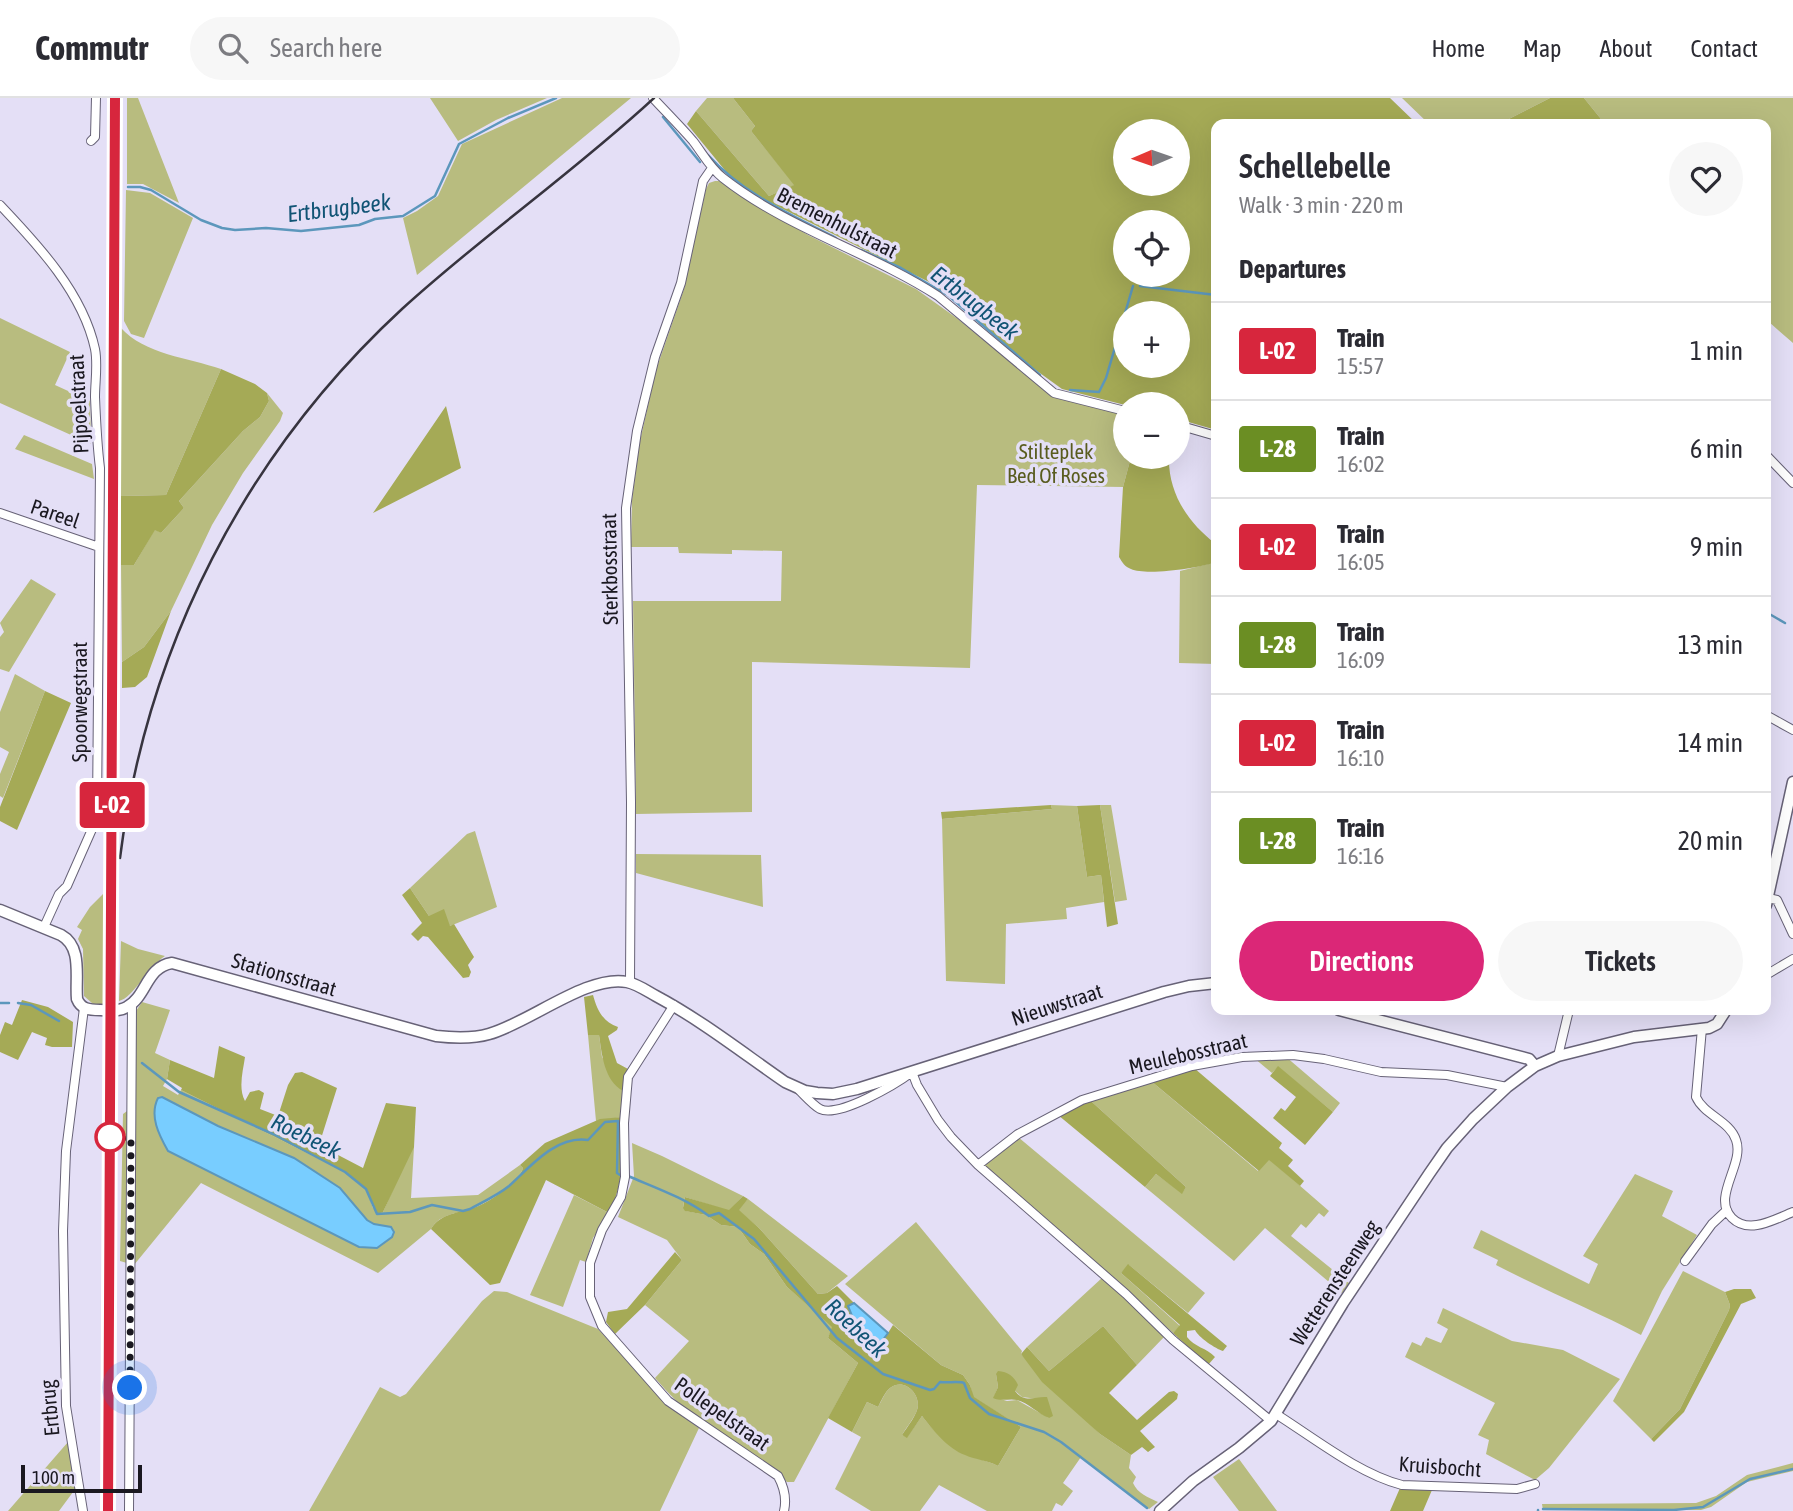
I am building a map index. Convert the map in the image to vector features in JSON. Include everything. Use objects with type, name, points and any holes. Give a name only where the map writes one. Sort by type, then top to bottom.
[{"type":"street","points":[[91,141],[95,137],[96,98]]},
{"type":"street","name":"Bremenhulstraat","points":[[653,98],[690,138],[712,168],[734,187],[834,243],[918,283],[938,296],[1054,393],[1113,408]]},
{"type":"street","name":"Sterkbosstraat","points":[[630,982],[631,802],[626,508],[637,431],[655,357],[681,284],[703,181],[712,168]]},
{"type":"street","name":"Pijpoelstraat","points":[[0,205],[24,230],[69,289],[95,351],[96,427],[100,468],[99,547]]},
{"type":"street","points":[[1190,428],[1211,435]]},
{"type":"street","points":[[1771,460],[1793,482]]},
{"type":"street","name":"Pareel","points":[[0,513],[99,547]]},
{"type":"street","name":"Spoorwegstraat","points":[[44,927],[59,894],[67,887],[96,818],[99,547]]},
{"type":"street","points":[[1771,718],[1793,730]]},
{"type":"street","points":[[1771,883],[1793,782]]},
{"type":"street","points":[[1771,901],[1777,900],[1793,933]]},
{"type":"street","points":[[0,910],[66,937],[75,953],[77,999],[84,1008],[119,1010],[132,1003],[129,1511]]},
{"type":"street","points":[[1771,972],[1793,958]]},
{"type":"street","name":"Stationsstraat","points":[[132,1003],[157,967],[172,963],[436,1037],[453,1038],[489,1034],[592,985],[607,981],[630,982]]},
{"type":"street","name":"Nieuwstraat","points":[[630,982],[674,1005],[785,1082],[805,1091],[833,1094],[912,1072],[1164,992],[1211,984]]},
{"type":"street","name":"Pollepelstraat","points":[[674,1005],[628,1077],[624,1123],[625,1177],[621,1197],[603,1230],[590,1263],[590,1297],[602,1326],[668,1401],[778,1476],[783,1485],[786,1502],[784,1511]]},
{"type":"street","name":"Ertbrug","points":[[83,1511],[68,1423],[64,1343],[64,1182],[84,1008]]},
{"type":"street","points":[[1358,1015],[1528,1059],[1535,1066]]},
{"type":"street","points":[[1558,1056],[1568,1015]]},
{"type":"street","points":[[1723,1015],[1717,1024],[1702,1028],[1696,1080],[1698,1101],[1734,1135],[1738,1145],[1727,1192],[1727,1210],[1732,1218],[1742,1224],[1755,1226],[1793,1212]]},
{"type":"street","name":"Wetterensteenweg","points":[[1160,1511],[1193,1481],[1239,1448],[1273,1418],[1343,1303],[1447,1148],[1507,1087],[1535,1066],[1558,1056],[1634,1037],[1702,1028]]},
{"type":"street","name":"Meulebosstraat","points":[[978,1165],[1018,1134],[1082,1100],[1192,1066],[1242,1056],[1293,1055],[1381,1072],[1447,1075],[1507,1087]]},
{"type":"street","name":"Nieuwstraat","points":[[796,1087],[819,1108],[826,1110],[851,1106],[912,1072]]},
{"type":"street","name":"Kruisbocht","points":[[912,1072],[938,1120],[978,1165],[1126,1294],[1173,1340],[1273,1418],[1354,1464],[1387,1481],[1402,1485],[1517,1489],[1535,1485]]},
{"type":"street","points":[[1685,1261],[1712,1224],[1727,1210]]},
{"type":"green space","points":[[127,98],[138,98],[179,203],[143,184],[127,184]]},
{"type":"green space","points":[[430,98],[547,98],[496,120],[458,141]]},
{"type":"green space","points":[[562,98],[631,98],[417,275],[403,218],[438,196],[462,144]]},
{"type":"green space","points":[[707,98],[733,98],[755,126],[751,131],[795,185],[769,196],[696,111]]},
{"type":"green space","points":[[733,98],[1390,98],[1412,119],[1211,119],[1211,429],[1190,422],[1190,392],[1113,392],[1113,402],[1062,389],[1026,363],[974,316],[931,283],[749,192],[728,174],[687,124],[696,111],[769,196],[794,185],[751,131],[755,126]]},
{"type":"green space","points":[[1402,98],[1550,98],[1509,119],[1424,119]]},
{"type":"green space","points":[[1550,98],[1584,98],[1601,119],[1509,119]]},
{"type":"green space","points":[[1584,98],[1793,98],[1793,343],[1771,324],[1771,119],[1601,119]]},
{"type":"green space","name":"Stilteplek Bed Of Roses","points":[[719,181],[808,235],[916,289],[958,319],[1048,393],[1113,412],[1113,469],[1128,469],[1123,487],[977,485],[970,668],[752,662],[752,812],[636,814],[633,601],[781,601],[782,551],[679,553],[678,547],[631,547],[632,500],[640,441],[656,370],[684,289],[709,183]]},
{"type":"green space","points":[[126,190],[150,193],[193,218],[144,338],[131,334],[124,321]]},
{"type":"green space","points":[[0,318],[70,352],[55,385],[90,401],[91,444],[0,403]]},
{"type":"green space","points":[[121,328],[142,344],[154,349],[221,369],[166,495],[121,496]]},
{"type":"green space","points":[[221,369],[255,384],[267,393],[269,401],[260,417],[243,431],[179,501],[184,508],[161,533],[155,530],[134,565],[121,565],[121,496],[166,495]]},
{"type":"green space","points":[[267,393],[283,413],[280,421],[243,473],[212,525],[171,611],[144,647],[122,662],[121,565],[134,565],[155,529],[161,533],[184,508],[179,501],[243,431],[260,417],[269,401]]},
{"type":"green space","points":[[446,406],[461,468],[373,513]]},
{"type":"green space","points":[[24,435],[92,464],[94,479],[15,449]]},
{"type":"green space","points":[[1128,469],[1170,469],[1172,483],[1182,506],[1197,527],[1211,540],[1211,563],[1186,569],[1138,571],[1129,568],[1119,557],[1123,487]]},
{"type":"green space","points":[[1211,563],[1211,664],[1179,663],[1180,571]]},
{"type":"green space","points":[[31,579],[56,594],[9,672],[0,669],[0,637],[4,632],[0,623]]},
{"type":"green space","points":[[171,611],[147,677],[135,687],[122,688],[122,662],[144,647]]},
{"type":"green space","points":[[15,674],[45,691],[3,798],[0,796],[0,774],[9,752],[0,747],[0,712]]},
{"type":"green space","points":[[45,691],[71,703],[17,830],[0,821],[0,807]]},
{"type":"green space","points":[[1051,805],[1077,806],[1087,877],[1101,875],[1104,902],[1066,908],[1067,919],[1006,924],[1005,984],[946,981],[942,819],[1052,809]]},
{"type":"green space","points":[[1051,805],[1052,809],[942,819],[941,812]]},
{"type":"green space","points":[[1100,805],[1111,805],[1127,900],[1115,902]]},
{"type":"green space","points":[[1100,805],[1118,924],[1107,927],[1101,875],[1087,877],[1077,806]]},
{"type":"green space","points":[[475,831],[497,907],[450,926],[429,916],[410,888],[467,834]]},
{"type":"green space","points":[[636,854],[761,855],[763,907],[636,873]]},
{"type":"green space","points":[[410,888],[429,916],[444,909],[450,926],[454,924],[474,957],[468,965],[471,972],[469,977],[463,978],[428,937],[423,936],[418,941],[411,934],[422,923],[402,895]]},
{"type":"green space","points":[[103,894],[103,1006],[93,1004],[84,996],[83,949],[78,939],[82,930],[77,927],[90,907]]},
{"type":"green space","points":[[121,941],[165,956],[130,994],[119,1001]]},
{"type":"green space","points":[[593,995],[601,1015],[618,1027],[608,1036],[617,1063],[628,1069],[623,1091],[608,1074],[599,1035],[588,1035],[584,997]]},
{"type":"green space","points":[[22,1000],[48,1007],[73,1022],[72,1047],[45,1045],[47,1038],[32,1032],[18,1060],[0,1052],[0,1035],[5,1022],[12,1025]]},
{"type":"green space","points":[[142,1002],[170,1010],[155,1053],[170,1060],[163,1086],[178,1095],[181,1090],[345,1172],[366,1189],[373,1208],[383,1212],[412,1147],[411,1198],[478,1195],[520,1165],[523,1168],[521,1173],[510,1185],[487,1201],[439,1220],[378,1273],[201,1183],[134,1265],[120,1261],[123,1114],[134,1106],[136,1011]],"holes":[[[162,1098],[218,1126],[294,1158],[340,1188],[367,1220],[391,1227],[359,1247]]]},
{"type":"green space","points":[[588,1035],[599,1035],[602,1057],[623,1092],[622,1117],[596,1121]]},
{"type":"green space","points":[[219,1046],[245,1057],[241,1085],[245,1101],[250,1092],[259,1090],[264,1093],[260,1109],[278,1116],[295,1073],[302,1072],[337,1088],[319,1145],[363,1168],[386,1103],[416,1107],[414,1147],[383,1212],[377,1214],[366,1189],[345,1172],[181,1090],[182,1088],[167,1079],[170,1060],[214,1078]]},
{"type":"green space","points":[[1285,1056],[1340,1103],[1333,1112],[1278,1067],[1272,1073],[1254,1058]]},
{"type":"green space","points":[[1278,1066],[1333,1112],[1305,1145],[1273,1118],[1281,1108],[1285,1111],[1296,1097],[1270,1076]]},
{"type":"green space","points":[[1194,1068],[1282,1143],[1279,1148],[1293,1160],[1288,1166],[1304,1181],[1300,1186],[1269,1160],[1259,1171],[1151,1081]]},
{"type":"green space","points":[[1151,1081],[1258,1171],[1269,1159],[1329,1211],[1324,1217],[1319,1213],[1306,1228],[1301,1224],[1291,1236],[1349,1283],[1342,1293],[1265,1228],[1234,1261],[1145,1187],[1156,1174],[1182,1193],[1186,1187],[1092,1102],[1086,1101]]},
{"type":"green space","points":[[1086,1101],[1092,1102],[1186,1187],[1182,1194],[1156,1174],[1145,1187],[1058,1115]]},
{"type":"green space","points":[[622,1117],[620,1178],[609,1213],[546,1180],[500,1283],[490,1285],[431,1229],[443,1218],[476,1207],[501,1193],[516,1180],[523,1168],[520,1165],[545,1143],[600,1119]]},
{"type":"green space","points":[[1018,1137],[1205,1293],[1188,1313],[1129,1265],[1121,1273],[1180,1326],[1173,1333],[983,1166]]},
{"type":"green space","points":[[632,1143],[743,1196],[729,1211],[685,1197],[683,1207],[686,1211],[706,1215],[721,1225],[738,1227],[750,1244],[764,1254],[787,1287],[833,1327],[828,1338],[858,1363],[794,1482],[787,1482],[757,1457],[696,1418],[655,1378],[689,1341],[645,1305],[682,1260],[667,1240],[618,1217],[634,1176]]},
{"type":"green space","points":[[1635,1174],[1673,1191],[1662,1216],[1697,1235],[1662,1291],[1641,1335],[1496,1265],[1498,1260],[1473,1248],[1481,1230],[1589,1284],[1598,1264],[1583,1256]]},
{"type":"green space","points":[[574,1195],[609,1213],[593,1238],[586,1262],[580,1260],[563,1307],[530,1295]]},
{"type":"green space","points":[[743,1196],[748,1199],[739,1210],[759,1228],[818,1294],[827,1293],[837,1286],[854,1303],[848,1306],[857,1328],[872,1341],[888,1333],[893,1325],[941,1365],[963,1375],[974,1397],[1021,1427],[998,1466],[959,1452],[941,1438],[922,1416],[907,1438],[902,1435],[918,1409],[913,1391],[905,1385],[890,1388],[878,1407],[867,1402],[852,1432],[828,1418],[858,1363],[828,1338],[832,1327],[787,1287],[764,1254],[750,1244],[738,1227],[721,1225],[706,1215],[685,1211],[683,1208],[685,1197],[729,1210]]},
{"type":"green space","points":[[748,1199],[848,1276],[827,1293],[818,1294],[759,1228],[738,1210]]},
{"type":"green space","points":[[916,1222],[1022,1351],[1021,1354],[1100,1434],[1131,1455],[1129,1468],[1136,1477],[1133,1483],[1135,1487],[1158,1502],[1149,1509],[1081,1457],[1063,1483],[1073,1491],[1062,1506],[1056,1503],[1052,1511],[987,1511],[939,1485],[920,1511],[871,1511],[835,1489],[861,1437],[852,1432],[867,1402],[878,1407],[890,1388],[895,1385],[905,1385],[913,1391],[917,1400],[916,1412],[902,1435],[907,1437],[922,1416],[956,1449],[998,1466],[1021,1427],[973,1397],[970,1385],[963,1375],[941,1365],[845,1284]],"holes":[[[996,1374],[1022,1397],[1038,1399],[1049,1418],[1017,1400],[1007,1401],[994,1397],[998,1387]]]},
{"type":"green space","points":[[675,1252],[682,1260],[645,1305],[615,1334],[606,1322],[608,1312],[627,1309]]},
{"type":"green space","points":[[1128,1264],[1227,1346],[1223,1351],[1195,1330],[1187,1331],[1190,1340],[1215,1357],[1208,1365],[1173,1333],[1180,1325],[1121,1273]]},
{"type":"green space","points":[[1683,1271],[1725,1292],[1730,1305],[1680,1409],[1651,1439],[1613,1401]]},
{"type":"green space","points":[[1103,1277],[1165,1336],[1137,1365],[1103,1326],[1049,1371],[1027,1347]]},
{"type":"green space","points":[[1751,1289],[1756,1298],[1741,1304],[1684,1412],[1654,1442],[1651,1439],[1680,1409],[1729,1310],[1725,1292]]},
{"type":"green space","points":[[494,1291],[507,1292],[598,1329],[669,1406],[699,1428],[660,1511],[309,1511],[380,1387],[400,1397],[406,1394],[482,1301]]},
{"type":"green space","points":[[1443,1308],[1512,1341],[1563,1350],[1620,1379],[1549,1468],[1535,1480],[1486,1454],[1489,1440],[1478,1435],[1495,1403],[1405,1357],[1412,1342],[1421,1346],[1426,1337],[1441,1343],[1448,1329],[1437,1323]]},
{"type":"green space","points":[[1103,1326],[1137,1365],[1109,1393],[1137,1420],[1169,1392],[1178,1394],[1177,1399],[1140,1431],[1155,1447],[1148,1452],[1142,1447],[1131,1455],[1100,1434],[1042,1382],[1021,1354],[1027,1347],[1049,1371]]},
{"type":"green space","points":[[998,1371],[1013,1377],[1018,1385],[1015,1391],[1019,1395],[1030,1399],[1047,1397],[1053,1416],[1049,1418],[1017,1400],[993,1398],[998,1387]]},
{"type":"green space","points":[[68,1442],[76,1488],[59,1511],[8,1511]]},
{"type":"green space","points":[[1239,1459],[1277,1511],[1239,1511],[1213,1477]]},
{"type":"green space","points":[[1793,1463],[1793,1471],[1747,1482],[1711,1507],[1701,1510],[1543,1510],[1542,1504],[1696,1503],[1716,1496],[1747,1475]]},
{"type":"green space","points":[[1400,1488],[1432,1490],[1423,1511],[1390,1511]]},
{"type":"water","points":[[162,1097],[218,1126],[294,1158],[340,1188],[367,1220],[391,1227],[394,1232],[392,1237],[377,1248],[359,1247],[168,1151],[154,1112],[158,1098]]},
{"type":"water","points":[[854,1303],[888,1333],[882,1341],[872,1341],[857,1328],[848,1306]]},
{"type":"waterway","name":"Ertbrugbeek","points":[[128,187],[151,190],[201,220],[235,230],[266,228],[301,231],[359,225],[375,219],[403,216],[435,196],[459,144],[508,118],[556,98]]},
{"type":"waterway","points":[[663,117],[700,162]]},
{"type":"waterway","name":"Ertbrugbeek","points":[[708,155],[721,169],[752,192],[836,238]]},
{"type":"waterway","name":"Ertbrugbeek","points":[[861,250],[901,268],[949,296],[1040,375]]},
{"type":"waterway","points":[[1070,390],[1099,392],[1106,378],[1133,287]]},
{"type":"waterway","name":"Ertbrugbeek","points":[[1148,287],[1211,294]]},
{"type":"waterway","name":"Ertbrugbeek","points":[[1771,615],[1785,623]]},
{"type":"waterway","name":"Roebeek","points":[[0,1003],[9,1003]]},
{"type":"waterway","name":"Roebeek","points":[[18,1003],[31,1005],[59,1021]]},
{"type":"waterway","name":"Roebeek","points":[[142,1063],[179,1092],[273,1134],[345,1172],[366,1189],[377,1214],[410,1212],[432,1205],[463,1211],[470,1209],[505,1189],[554,1147],[565,1142],[588,1140],[605,1122],[618,1121],[617,1173],[620,1175]]},
{"type":"waterway","name":"Roebeek","points":[[628,1176],[680,1199],[709,1216],[719,1213],[754,1239],[837,1338],[883,1374],[930,1390],[940,1382],[964,1383],[970,1398],[989,1414],[1044,1432],[1061,1442],[1147,1508]]},
{"type":"waterway","name":"Roebeek","points":[[1543,1509],[1674,1510],[1703,1507],[1750,1479],[1793,1469]]},
{"type":"railway","points":[[108,1511],[115,98]]},
{"type":"railway","points":[[120,858],[133,779],[153,703],[180,629],[212,558],[251,491],[296,426],[346,366],[402,309],[654,98]]},
{"type":"train","name":"L-02","points":[[108,1511],[115,98]]},
{"type":"route","points":[[110,1137],[131,1139],[130,1388]]}]
